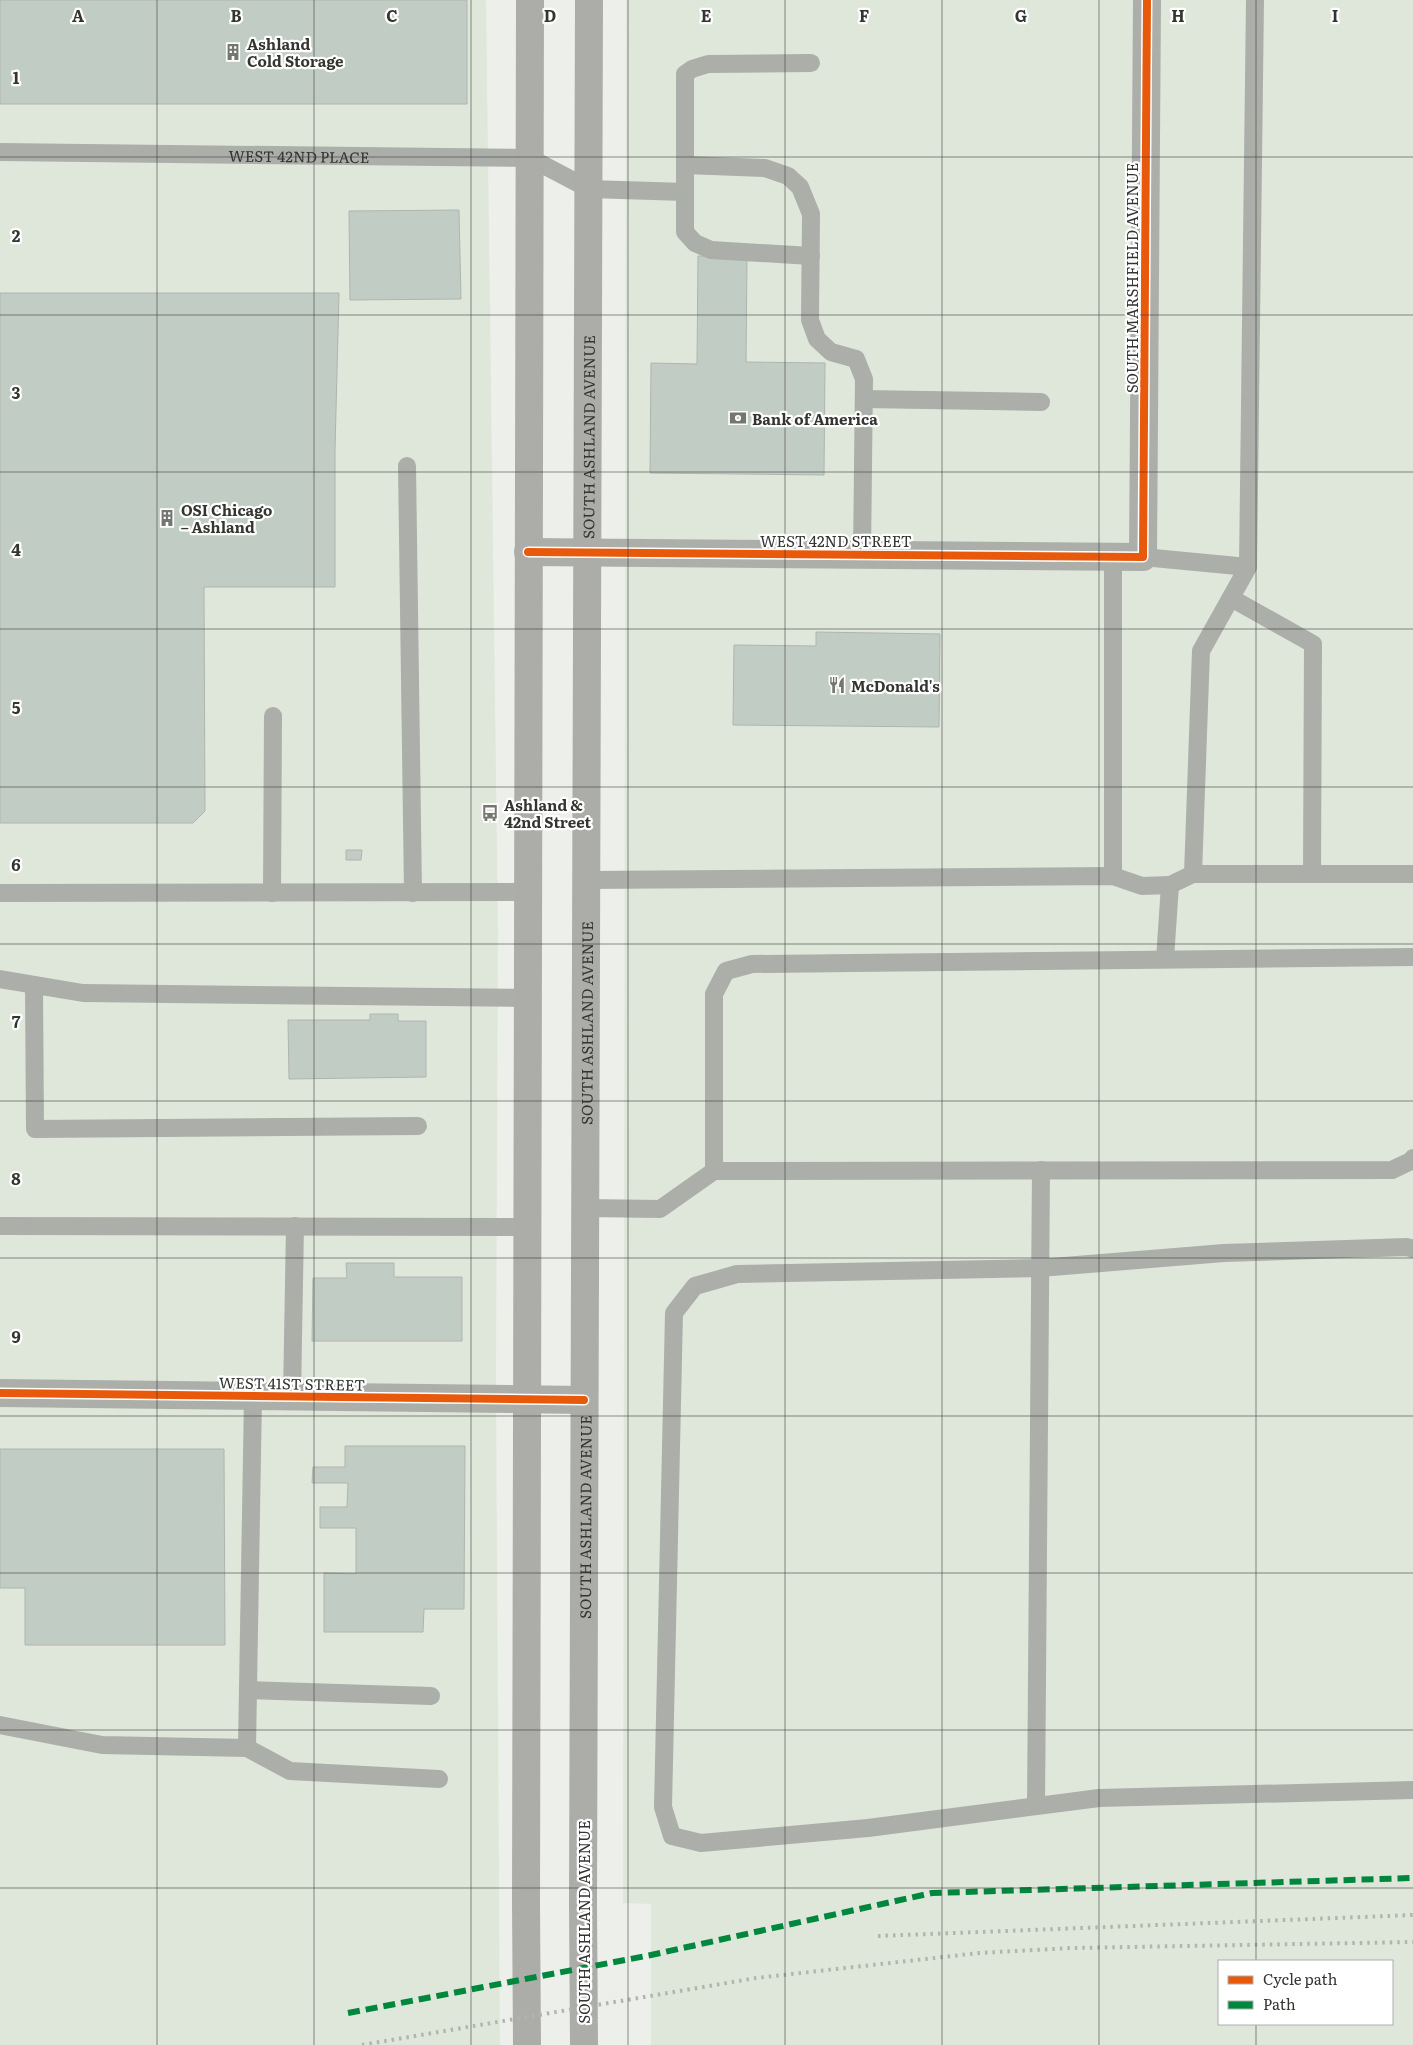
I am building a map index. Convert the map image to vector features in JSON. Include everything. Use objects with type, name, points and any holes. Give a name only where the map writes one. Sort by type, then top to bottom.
[{"type":"main road","points":[[527,2045],[530,0]]},
{"type":"main road","name":"SOUTH ASHLAND AVENUE","points":[[584,2045],[582,1894],[588,0]]},
{"type":"street","name":"SOUTH MARSHFIELD AVENUE","points":[[1143,557],[1147,0]]},
{"type":"street","name":"WEST 42ND STREET","points":[[528,552],[1143,557]]},
{"type":"street","name":"WEST 41ST STREET","points":[[0,1393],[584,1400]]},
{"type":"lane","points":[[1193,874],[1201,651],[1248,567],[1255,0]]},
{"type":"lane","points":[[811,63],[708,64],[692,69],[685,74],[685,232],[695,243],[711,250],[811,256]]},
{"type":"lane","name":"WEST 42ND PLACE","points":[[0,152],[530,158],[588,190]]},
{"type":"lane","points":[[686,165],[765,168],[788,176],[800,187],[811,214],[810,320],[817,339],[831,352],[856,359],[864,379],[862,554]]},
{"type":"lane","points":[[588,190],[686,192]]},
{"type":"lane","points":[[864,399],[1042,402]]},
{"type":"lane","points":[[408,466],[413,893]]},
{"type":"lane","points":[[1113,557],[1113,876]]},
{"type":"lane","points":[[1143,557],[1248,567]]},
{"type":"lane","points":[[1230,598],[1313,644],[1312,874]]},
{"type":"lane","points":[[272,893],[273,716]]},
{"type":"lane","points":[[586,880],[1113,876],[1142,886],[1170,885],[1193,874],[1413,874]]},
{"type":"lane","points":[[1165,959],[1170,885]]},
{"type":"lane","points":[[0,893],[528,892]]},
{"type":"lane","points":[[714,1171],[714,994],[726,971],[752,964],[1413,958]]},
{"type":"lane","points":[[0,979],[83,994],[528,998]]},
{"type":"lane","points":[[34,985],[35,1129],[418,1126]]},
{"type":"lane","points":[[585,1208],[660,1209],[714,1171],[1392,1170],[1411,1161],[1413,1158]]},
{"type":"lane","points":[[1036,1806],[1041,1170]]},
{"type":"lane","points":[[0,1226],[527,1227]]},
{"type":"lane","points":[[292,1396],[295,1226]]},
{"type":"lane","points":[[1413,1249],[1407,1247],[1224,1253],[1040,1268],[737,1274],[695,1286],[674,1314],[663,1808],[672,1836],[701,1843],[868,1828],[1099,1798],[1413,1790]]},
{"type":"lane","points":[[247,1748],[253,1396]]},
{"type":"lane","points":[[248,1690],[431,1696]]},
{"type":"lane","points":[[0,1724],[102,1745],[247,1748],[290,1771],[439,1779]]},
{"type":"shaded area","points":[[0,0],[486,0],[498,930],[496,1384],[500,2045],[0,2045]]},
{"type":"shaded area","points":[[626,0],[1413,0],[1413,2045],[651,2045],[651,1904],[623,1903]]},
{"type":"building","name":"Ashland Cold Storage","points":[[0,0],[467,0],[467,104],[0,104]]},
{"type":"building","points":[[459,210],[461,299],[350,300],[349,211]]},
{"type":"building","name":"Bank of America","points":[[698,256],[747,257],[746,362],[825,363],[824,475],[650,473],[651,363],[697,364]]},
{"type":"building","name":"OSI Chicago – Ashland","points":[[0,293],[339,293],[335,450],[335,587],[204,587],[205,811],[193,823],[0,823]]},
{"type":"building","name":"McDonald's","points":[[816,632],[940,634],[939,727],[733,725],[734,645],[816,646]]},
{"type":"building","points":[[346,850],[362,850],[361,860],[346,860]]},
{"type":"building","points":[[370,1014],[398,1014],[398,1021],[426,1021],[426,1077],[289,1079],[288,1020],[370,1020]]},
{"type":"building","points":[[346,1263],[394,1263],[394,1277],[462,1277],[462,1341],[312,1341],[313,1278],[347,1278]]},
{"type":"building","points":[[345,1446],[465,1446],[464,1609],[424,1609],[423,1632],[324,1632],[324,1573],[356,1574],[356,1528],[320,1528],[320,1507],[347,1507],[348,1483],[312,1483],[313,1467],[345,1467]]},
{"type":"building","points":[[0,1449],[224,1449],[225,1645],[25,1645],[25,1588],[0,1588]]},
{"type":"railway","points":[[878,1936],[1413,1915]]},
{"type":"railway","points":[[362,2045],[756,1978],[979,1953],[1071,1948],[1413,1942]]},
{"type":"marked path","points":[[348,2013],[651,1955],[932,1893],[1413,1878]]},
{"type":"cycle path","points":[[528,552],[1143,557],[1147,0]]},
{"type":"cycle path","points":[[0,1393],[584,1400]]},
{"type":"place","name":"Ashland Cold Storage","points":[[233,52]]},
{"type":"place","name":"Bank of America","points":[[738,418]]},
{"type":"place","name":"OSI Chicago – Ashland","points":[[167,518]]},
{"type":"place","name":"McDonald's","points":[[837,685]]},
{"type":"place","name":"Ashland & 42nd Street","points":[[490,813]]}]
